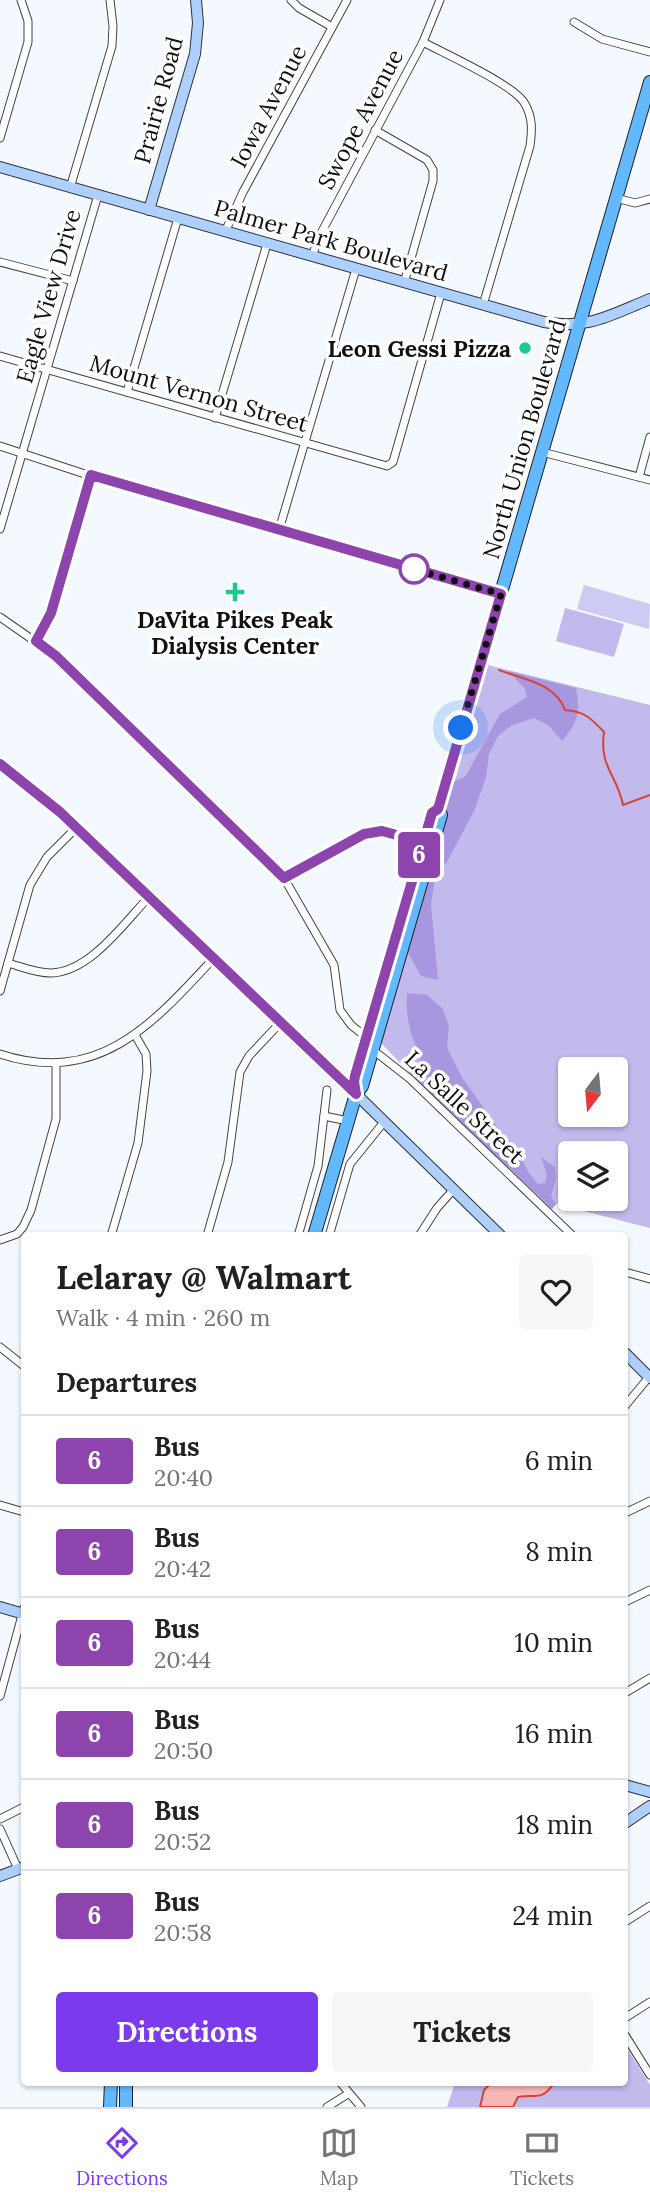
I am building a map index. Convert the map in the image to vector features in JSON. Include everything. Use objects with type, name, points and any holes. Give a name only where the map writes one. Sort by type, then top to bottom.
[{"type":"main road","name":"Prairie Road","points":[[149,210],[195,54],[198,23],[196,0]]},
{"type":"main road","name":"North Union Boulevard","points":[[315,1232],[356,1094],[362,1086],[373,1050],[428,844],[432,813],[438,809],[650,82]]},
{"type":"main road","name":"Palmer Park Boulevard","points":[[0,167],[544,322],[579,325],[593,322],[650,299]]},
{"type":"main road","points":[[0,764],[76,828],[497,1232]]},
{"type":"main road","name":"North Union Boulevard","points":[[356,1094],[354,1082],[366,1037],[428,844]]},
{"type":"main road","points":[[628,1356],[650,1377]]},
{"type":"main road","points":[[0,1607],[21,1611]]},
{"type":"main road","points":[[628,1785],[650,1792]]},
{"type":"main road","points":[[628,1821],[650,1806]]},
{"type":"main road","points":[[0,1876],[21,1868]]},
{"type":"main road","points":[[110,2107],[111,2086]]},
{"type":"main road","points":[[126,2107],[127,2086]]},
{"type":"street","points":[[0,138],[28,42],[28,21],[21,0]]},
{"type":"street","name":"Eagle View Drive","points":[[70,187],[112,46],[110,0]]},
{"type":"street","points":[[291,0],[299,8],[332,27]]},
{"type":"street","name":"Iowa Avenue","points":[[225,232],[243,192],[347,0]]},
{"type":"street","name":"Swope Avenue","points":[[312,256],[320,235],[423,42],[440,0]]},
{"type":"street","points":[[574,22],[603,39],[650,52]]},
{"type":"street","points":[[423,42],[520,96],[531,120],[530,146],[483,305]]},
{"type":"street","points":[[375,130],[427,160],[433,170],[433,181],[404,283]]},
{"type":"street","name":"Eagle View Drive","points":[[0,529],[98,195]]},
{"type":"street","points":[[616,198],[635,203],[650,199]]},
{"type":"street","points":[[127,392],[178,218]]},
{"type":"street","points":[[215,418],[267,244]]},
{"type":"street","points":[[0,262],[73,281]]},
{"type":"street","points":[[279,530],[356,269]]},
{"type":"street","name":"Mount Vernon Street","points":[[0,356],[387,466],[393,462],[441,293]]},
{"type":"street","points":[[639,477],[650,438]]},
{"type":"street","points":[[0,446],[501,594]]},
{"type":"street","points":[[542,452],[650,480]]},
{"type":"street","points":[[36,641],[51,613],[91,475]]},
{"type":"street","points":[[0,617],[56,656],[284,878],[334,965],[340,1010],[366,1037]]},
{"type":"street","points":[[0,990],[26,898],[38,870],[76,828]]},
{"type":"street","points":[[284,878],[364,834],[385,831],[428,844]]},
{"type":"street","points":[[8,963],[49,973],[77,967],[149,897]]},
{"type":"street","points":[[0,1054],[29,1062],[56,1064],[106,1053],[135,1035],[166,1010],[213,959]]},
{"type":"street","points":[[208,1232],[228,1162],[240,1072],[249,1056],[280,1023]]},
{"type":"street","points":[[112,1232],[138,1143],[147,1071],[146,1054],[135,1035]]},
{"type":"street","name":"La Salle Street","points":[[373,1050],[410,1079],[569,1232]]},
{"type":"street","points":[[0,1240],[17,1234],[31,1210],[56,1119],[56,1064]]},
{"type":"street","points":[[299,1232],[318,1166],[327,1090]]},
{"type":"street","points":[[324,1116],[348,1121]]},
{"type":"street","points":[[330,1232],[350,1164],[384,1122]]},
{"type":"street","points":[[422,1232],[437,1208],[454,1189]]},
{"type":"street","points":[[628,1273],[650,1279]]},
{"type":"street","points":[[0,1347],[21,1364]]},
{"type":"street","points":[[628,1403],[650,1377]]},
{"type":"street","points":[[628,1512],[650,1501]]},
{"type":"street","points":[[0,1505],[21,1511]]},
{"type":"street","points":[[628,1601],[650,1590]]},
{"type":"street","points":[[0,1696],[21,1622]]},
{"type":"street","points":[[628,1691],[650,1678]]},
{"type":"street","points":[[0,1819],[21,1808]]},
{"type":"street","points":[[0,1829],[21,1868]]},
{"type":"street","points":[[628,1920],[650,1906]]},
{"type":"street","points":[[628,2016],[650,2002]]},
{"type":"street","points":[[628,2040],[650,2075]]},
{"type":"street","points":[[343,2086],[361,2107]]},
{"type":"street","points":[[327,2107],[348,2094]]},
{"type":"shaded area","points":[[584,585],[650,604],[649,629],[577,609]]},
{"type":"shaded area","points":[[565,608],[624,624],[614,657],[556,641]]},
{"type":"shaded area","points":[[488,665],[650,705],[650,1228],[583,1211],[628,1211],[628,1141],[558,1141],[558,1205],[552,1209],[438,1102],[380,1042]]},
{"type":"shaded area","points":[[508,671],[576,688],[577,716],[562,741],[548,725],[534,718],[511,726],[498,736],[489,754],[486,777],[475,809],[435,879],[431,904],[438,980],[421,976],[406,949],[454,781],[465,777],[500,714],[527,697],[525,689]]},
{"type":"shaded area","points":[[407,993],[427,995],[442,1008],[449,1026],[447,1048],[463,1079],[503,1135],[514,1145],[538,1184],[545,1183],[547,1175],[541,1157],[555,1167],[556,1179],[551,1196],[556,1204],[552,1209],[409,1072],[421,1058],[410,1026]]},
{"type":"shaded area","points":[[628,2050],[650,2085],[650,2107],[447,2107],[454,2086],[628,2086]]},
{"type":"shaded area","points":[[488,2086],[552,2086],[539,2096],[518,2097],[513,2107],[480,2107],[484,2090]]},
{"type":"waterway","points":[[499,670],[547,688],[565,710],[587,716],[596,723],[604,732],[606,763],[623,805],[650,795]]},
{"type":"bus line","name":"6","points":[[0,764],[60,812],[356,1094],[355,1076],[432,813],[438,809],[501,594],[91,475],[51,613],[36,641],[56,656],[284,878],[374,831],[390,832],[415,840]]},
{"type":"place","name":"Leon Gessi Pizza","points":[[525,348]]},
{"type":"place","name":"DaVita Pikes Peak Dialysis Center","points":[[235,592]]},
{"type":"route","points":[[414,569],[410,568],[501,594],[461,728]]}]
